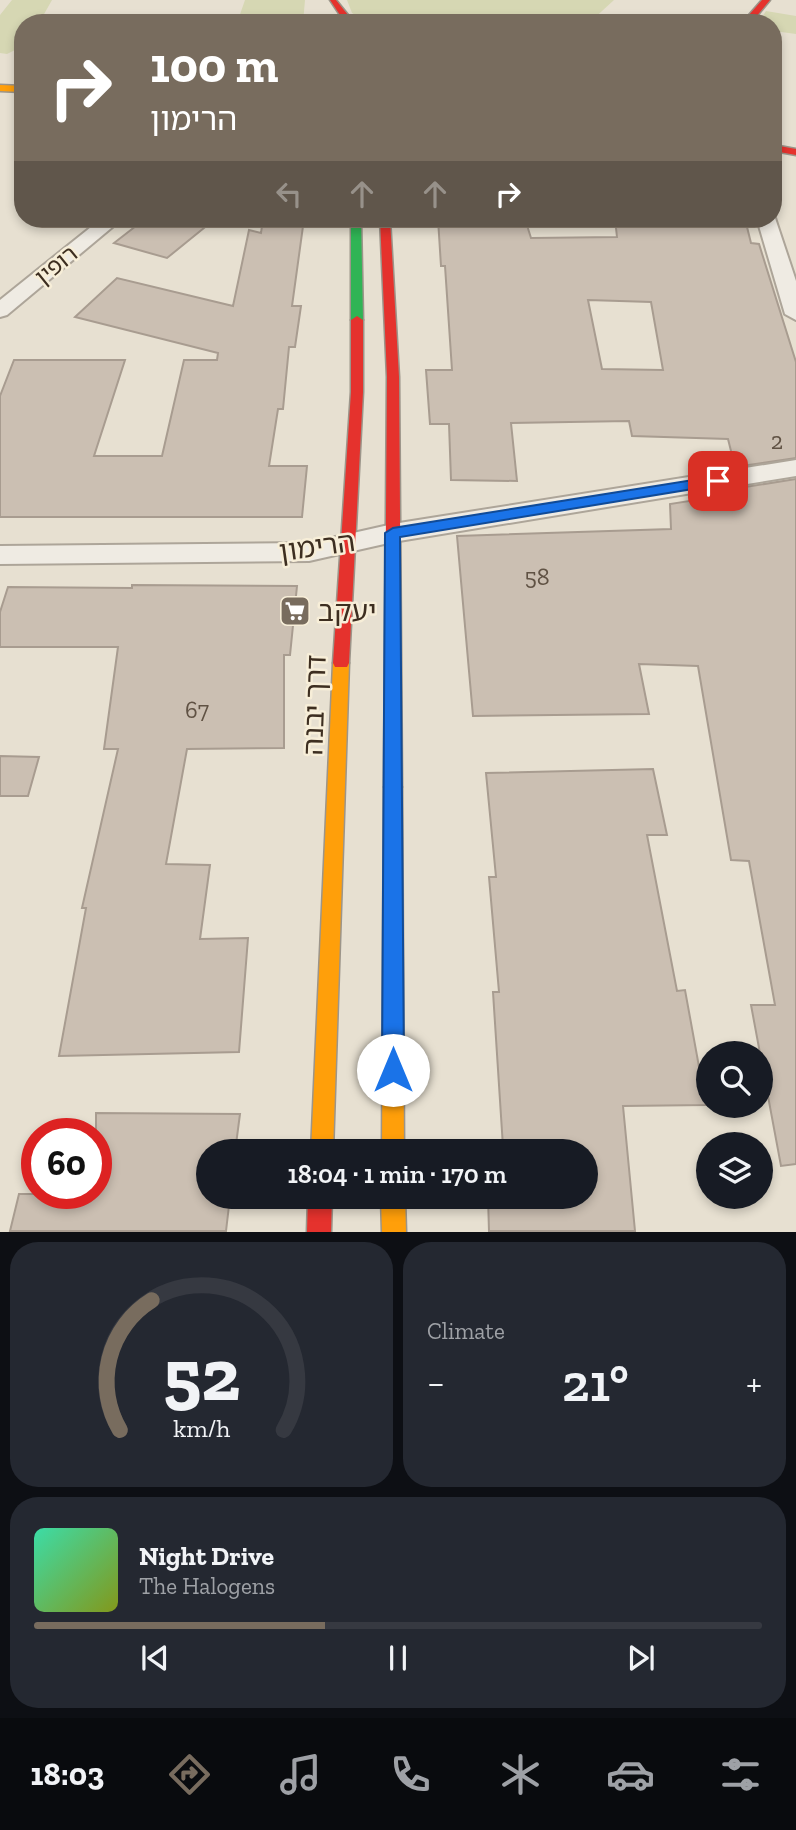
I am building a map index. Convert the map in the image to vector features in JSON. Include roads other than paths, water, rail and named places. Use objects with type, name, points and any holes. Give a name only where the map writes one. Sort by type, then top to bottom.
[{"type":"main road","points":[[754,14],[766,0]]},
{"type":"main road","name":"דרך יבנה","points":[[322,1139],[344,579],[357,392],[356,228]]},
{"type":"main road","points":[[386,228],[393,337],[393,1139]]},
{"type":"main road","points":[[319,1231],[320,1209]]},
{"type":"main road","points":[[393,1209],[394,1231]]},
{"type":"street","name":"רופין","points":[[0,311],[101,228]]},
{"type":"street","points":[[770,228],[796,314]]},
{"type":"street","name":"הרימון","points":[[0,555],[309,552],[393,533],[796,468]]},
{"type":"place","name":"יעקב","points":[[295,611]]}]
